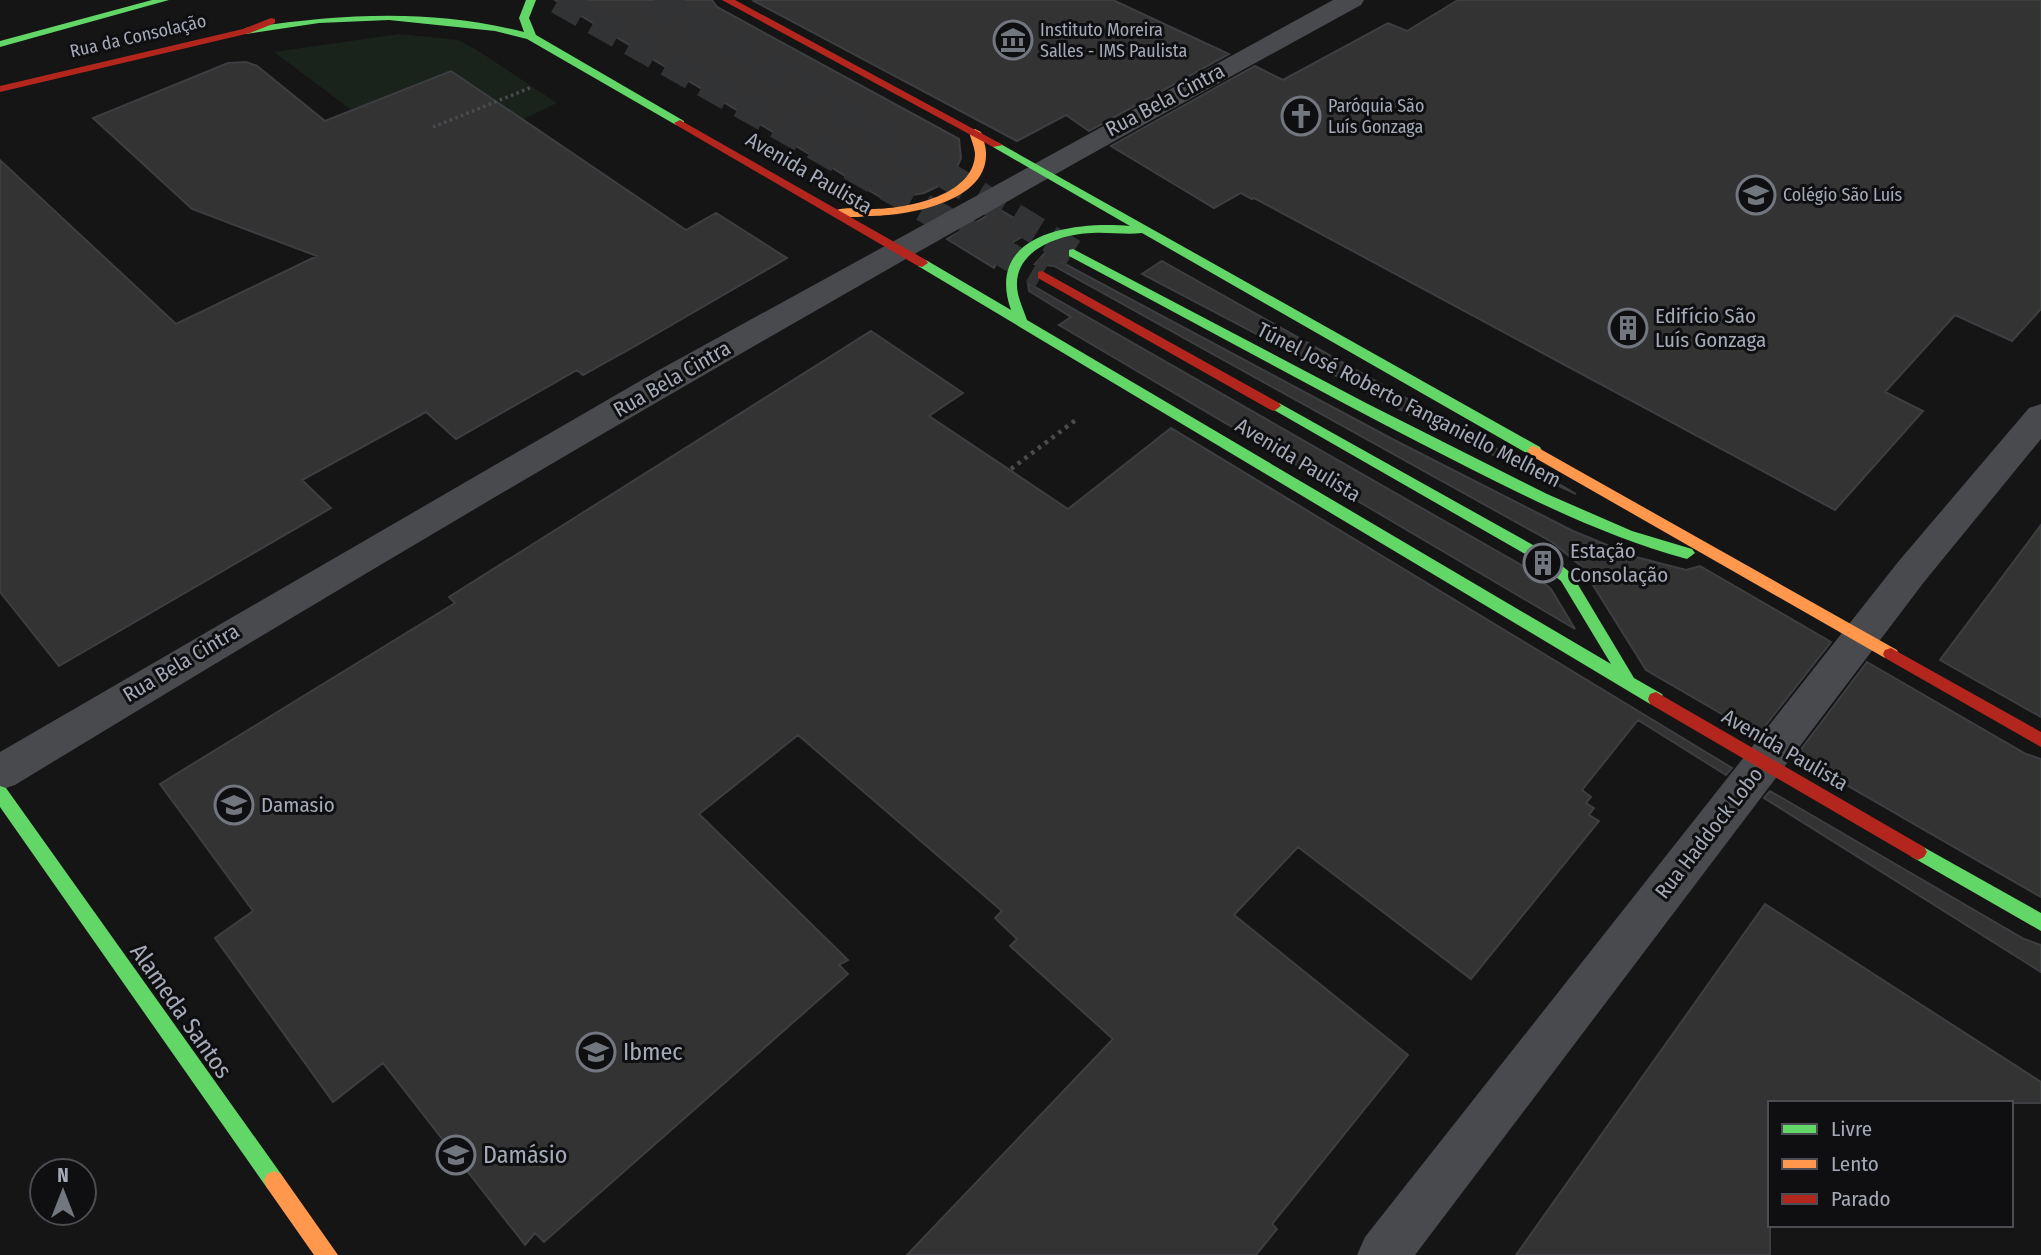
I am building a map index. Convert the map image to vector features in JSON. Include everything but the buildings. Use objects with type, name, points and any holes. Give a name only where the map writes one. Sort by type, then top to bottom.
[{"type":"main road","points":[[97,2],[149,0]]},
{"type":"main road","points":[[0,44],[164,0]]},
{"type":"main road","points":[[531,0],[523,15],[524,27],[531,37]]},
{"type":"main road","points":[[727,0],[975,132],[2041,740]]},
{"type":"main road","name":"Rua da Consolação","points":[[0,89],[246,31],[309,5]]},
{"type":"main road","name":"Avenida Paulista","points":[[246,31],[317,19],[385,15],[449,18],[531,37],[900,249],[1763,763],[2041,923]]},
{"type":"main road","points":[[834,211],[894,214],[945,198],[971,178],[980,163],[981,147],[975,132]]},
{"type":"main road","points":[[1021,320],[1008,296],[1007,284],[1013,265],[1028,248],[1051,236],[1094,226],[1153,234]]},
{"type":"main road","name":"Túnel José Roberto Fanganiello Melhem","points":[[1073,253],[1412,432],[1587,520],[1637,541],[1736,566]]},
{"type":"main road","points":[[1042,275],[1537,554],[1566,577],[1633,685]]},
{"type":"main road","name":"Alameda Santos","points":[[0,793],[327,1255]]},
{"type":"street","name":"Rua Bela Cintra","points":[[0,773],[288,599],[900,249],[1040,169],[1352,0]]},
{"type":"street","name":"Rua Haddock Lobo","points":[[1382,1255],[1861,637],[2041,416]]},
{"type":"path","points":[[433,127],[535,86]]},
{"type":"path","points":[[1011,469],[1077,419]]},
{"type":"shaded area","points":[[399,34],[458,40],[557,103],[426,166],[274,52]]},
{"type":"tunnel","points":[[558,0],[1042,275]]},
{"type":"tunnel","points":[[654,0],[710,30],[1073,253]]},
{"type":"traffic: fast","points":[[0,44],[164,0]]},
{"type":"traffic: fast","points":[[531,0],[524,18],[531,37]]},
{"type":"traffic: fast","points":[[246,31],[319,20],[389,17],[495,28],[531,37],[680,123]]},
{"type":"traffic: fast","points":[[997,145],[1535,451]]},
{"type":"traffic: fast","points":[[1021,320],[1011,292],[1012,270],[1023,253],[1041,241],[1063,233],[1089,229],[1138,230]]},
{"type":"traffic: fast","points":[[1073,253],[1361,406],[1542,498],[1598,524],[1687,553]]},
{"type":"traffic: fast","points":[[922,263],[1656,699]]},
{"type":"traffic: fast","points":[[1274,406],[1537,554],[1566,577],[1627,677]]},
{"type":"traffic: fast","points":[[0,793],[274,1181]]},
{"type":"traffic: fast","points":[[1918,852],[2041,923]]},
{"type":"traffic: slow","points":[[839,212],[899,211],[942,199],[960,189],[973,176],[980,158],[975,132]]},
{"type":"traffic: slow","points":[[1535,451],[1891,654]]},
{"type":"traffic: slow","points":[[274,1181],[327,1255]]},
{"type":"traffic: jam","points":[[727,0],[997,145]]},
{"type":"traffic: jam","points":[[0,89],[246,31],[271,21]]},
{"type":"traffic: jam","points":[[680,123],[922,263]]},
{"type":"traffic: jam","points":[[1042,275],[1274,406]]},
{"type":"traffic: jam","points":[[1891,654],[2041,740]]},
{"type":"traffic: jam","points":[[1656,699],[1918,852]]},
{"type":"place","name":"Instituto Moreira Salles - IMS Paulista","points":[[1013,40]]},
{"type":"place","name":"Paróquia São Luís Gonzaga","points":[[1301,116]]},
{"type":"place","name":"Colégio São Luís","points":[[1756,195]]},
{"type":"place","name":"Edifício São Luís Gonzaga","points":[[1628,328]]},
{"type":"place","name":"Estação Consolação","points":[[1543,563]]},
{"type":"place","name":"Damasio","points":[[234,805]]},
{"type":"place","name":"Ibmec","points":[[596,1052]]},
{"type":"place","name":"Damásio","points":[[456,1155]]}]
